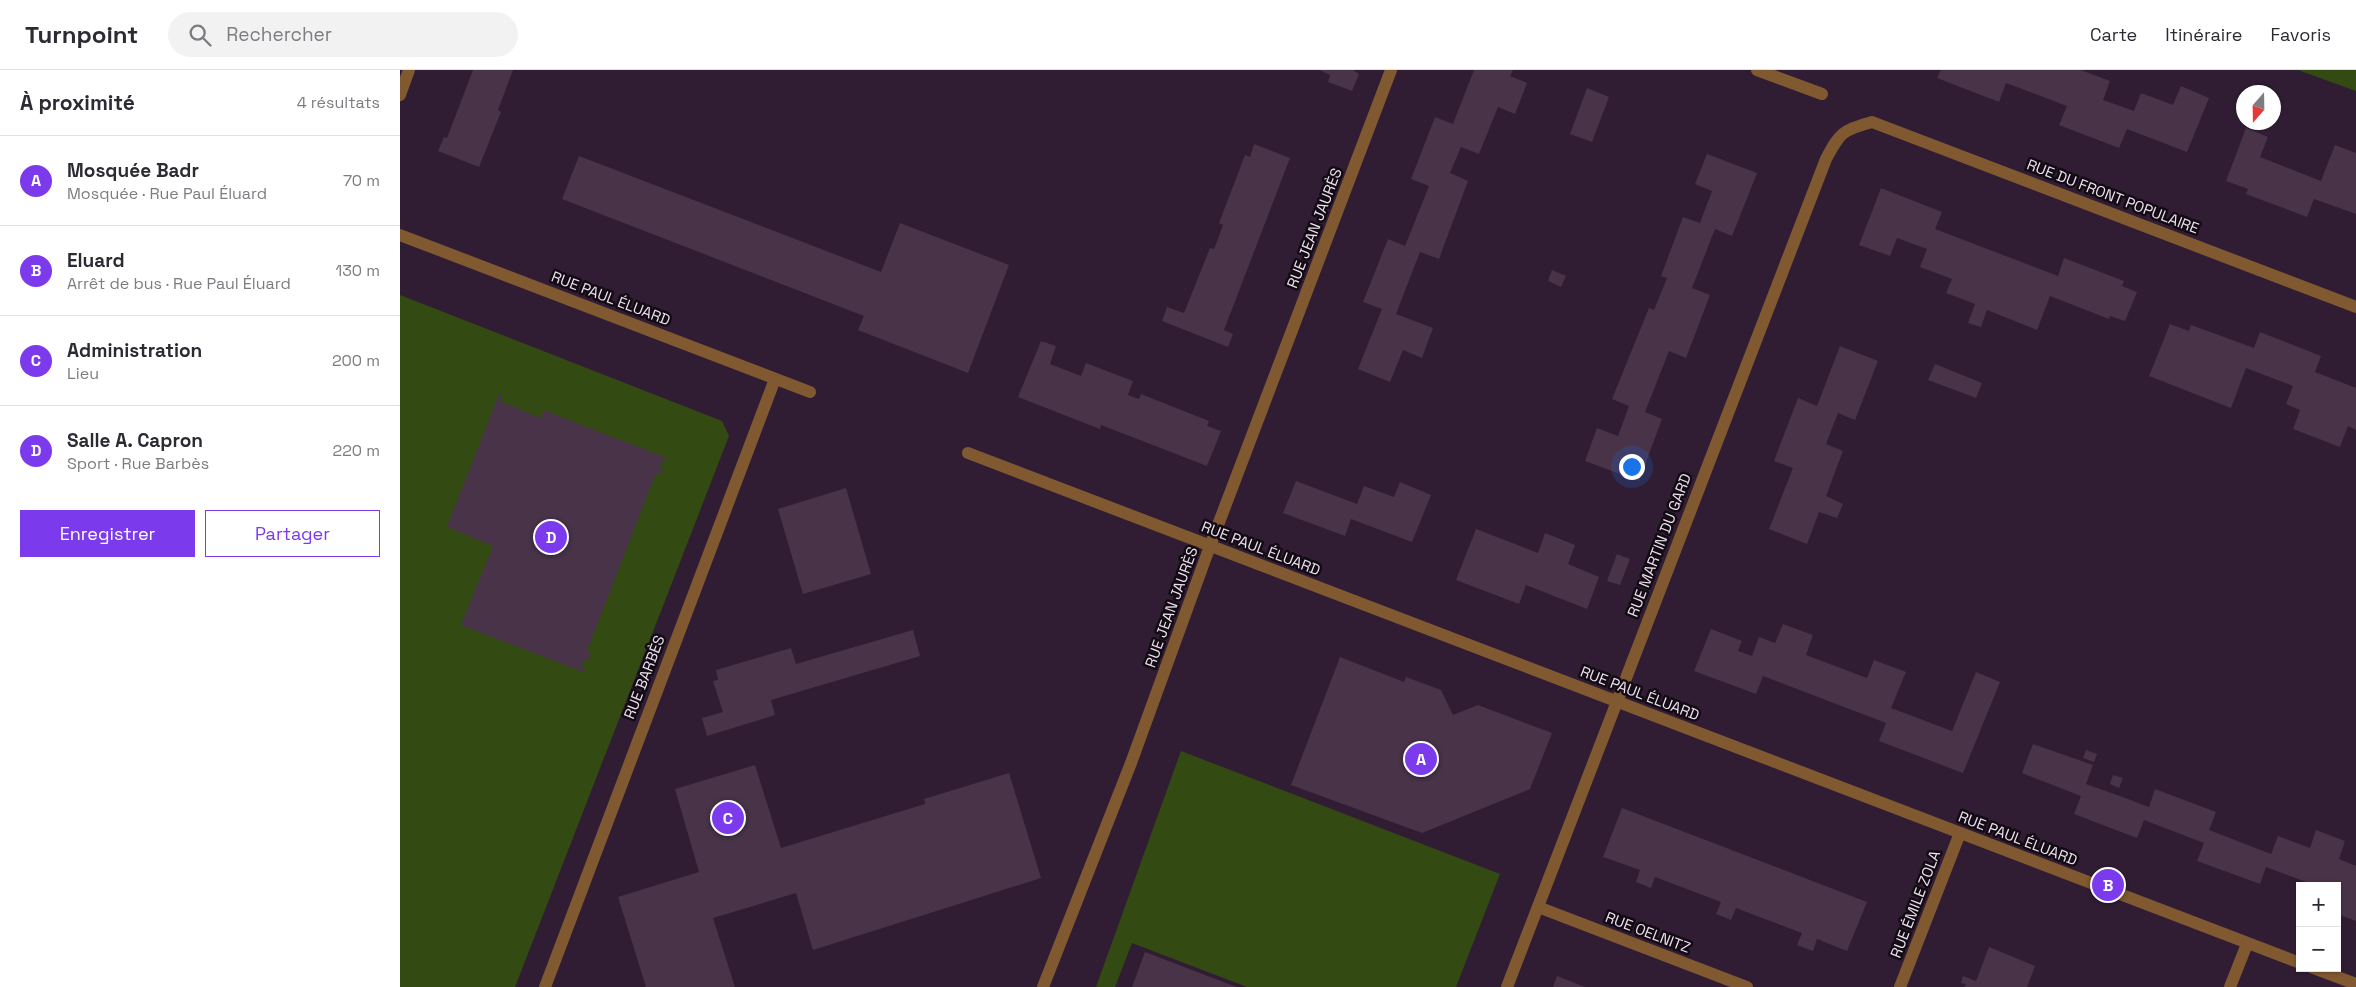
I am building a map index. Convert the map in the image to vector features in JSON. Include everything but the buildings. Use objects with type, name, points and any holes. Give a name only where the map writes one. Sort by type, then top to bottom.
[{"type":"street","points":[[400,95],[409,70]]},
{"type":"street","name":"RUE JEAN JAURÈS","points":[[1043,987],[1131,763],[1210,546],[1391,70]]},
{"type":"street","points":[[1757,70],[1822,94]]},
{"type":"street","name":"RUE DU FRONT POPULAIRE","points":[[1856,126],[1872,122],[1892,129],[2356,307]]},
{"type":"street","name":"RUE MARTIN DU GARD","points":[[1508,987],[1826,159],[1838,136],[1856,126]]},
{"type":"street","name":"RUE PAUL ÉLUARD","points":[[400,235],[810,392]]},
{"type":"street","name":"RUE BARBÈS","points":[[545,987],[775,379]]},
{"type":"street","name":"RUE PAUL ÉLUARD","points":[[968,454],[2296,962]]},
{"type":"street","name":"RUE ÉMILE ZOLA","points":[[1900,987],[1960,833]]},
{"type":"street","name":"RUE OELNITZ","points":[[1538,907],[1747,987]]},
{"type":"street","points":[[2230,987],[2247,944]]},
{"type":"street","points":[[2324,972],[2356,984]]},
{"type":"green space","points":[[2298,70],[2356,70],[2356,91]]},
{"type":"green space","points":[[400,295],[722,421],[729,436],[515,987],[400,987]]},
{"type":"green space","points":[[1181,751],[1500,874],[1456,987],[1247,987],[1132,943],[1115,987],[1096,987]]},
{"type":"place","name":"Salle A. Capron","points":[[551,537]]},
{"type":"place","name":"Mosquée Badr","points":[[1421,759]]},
{"type":"place","name":"Administration","points":[[728,818]]},
{"type":"place","name":"Eluard","points":[[2108,885]]}]
